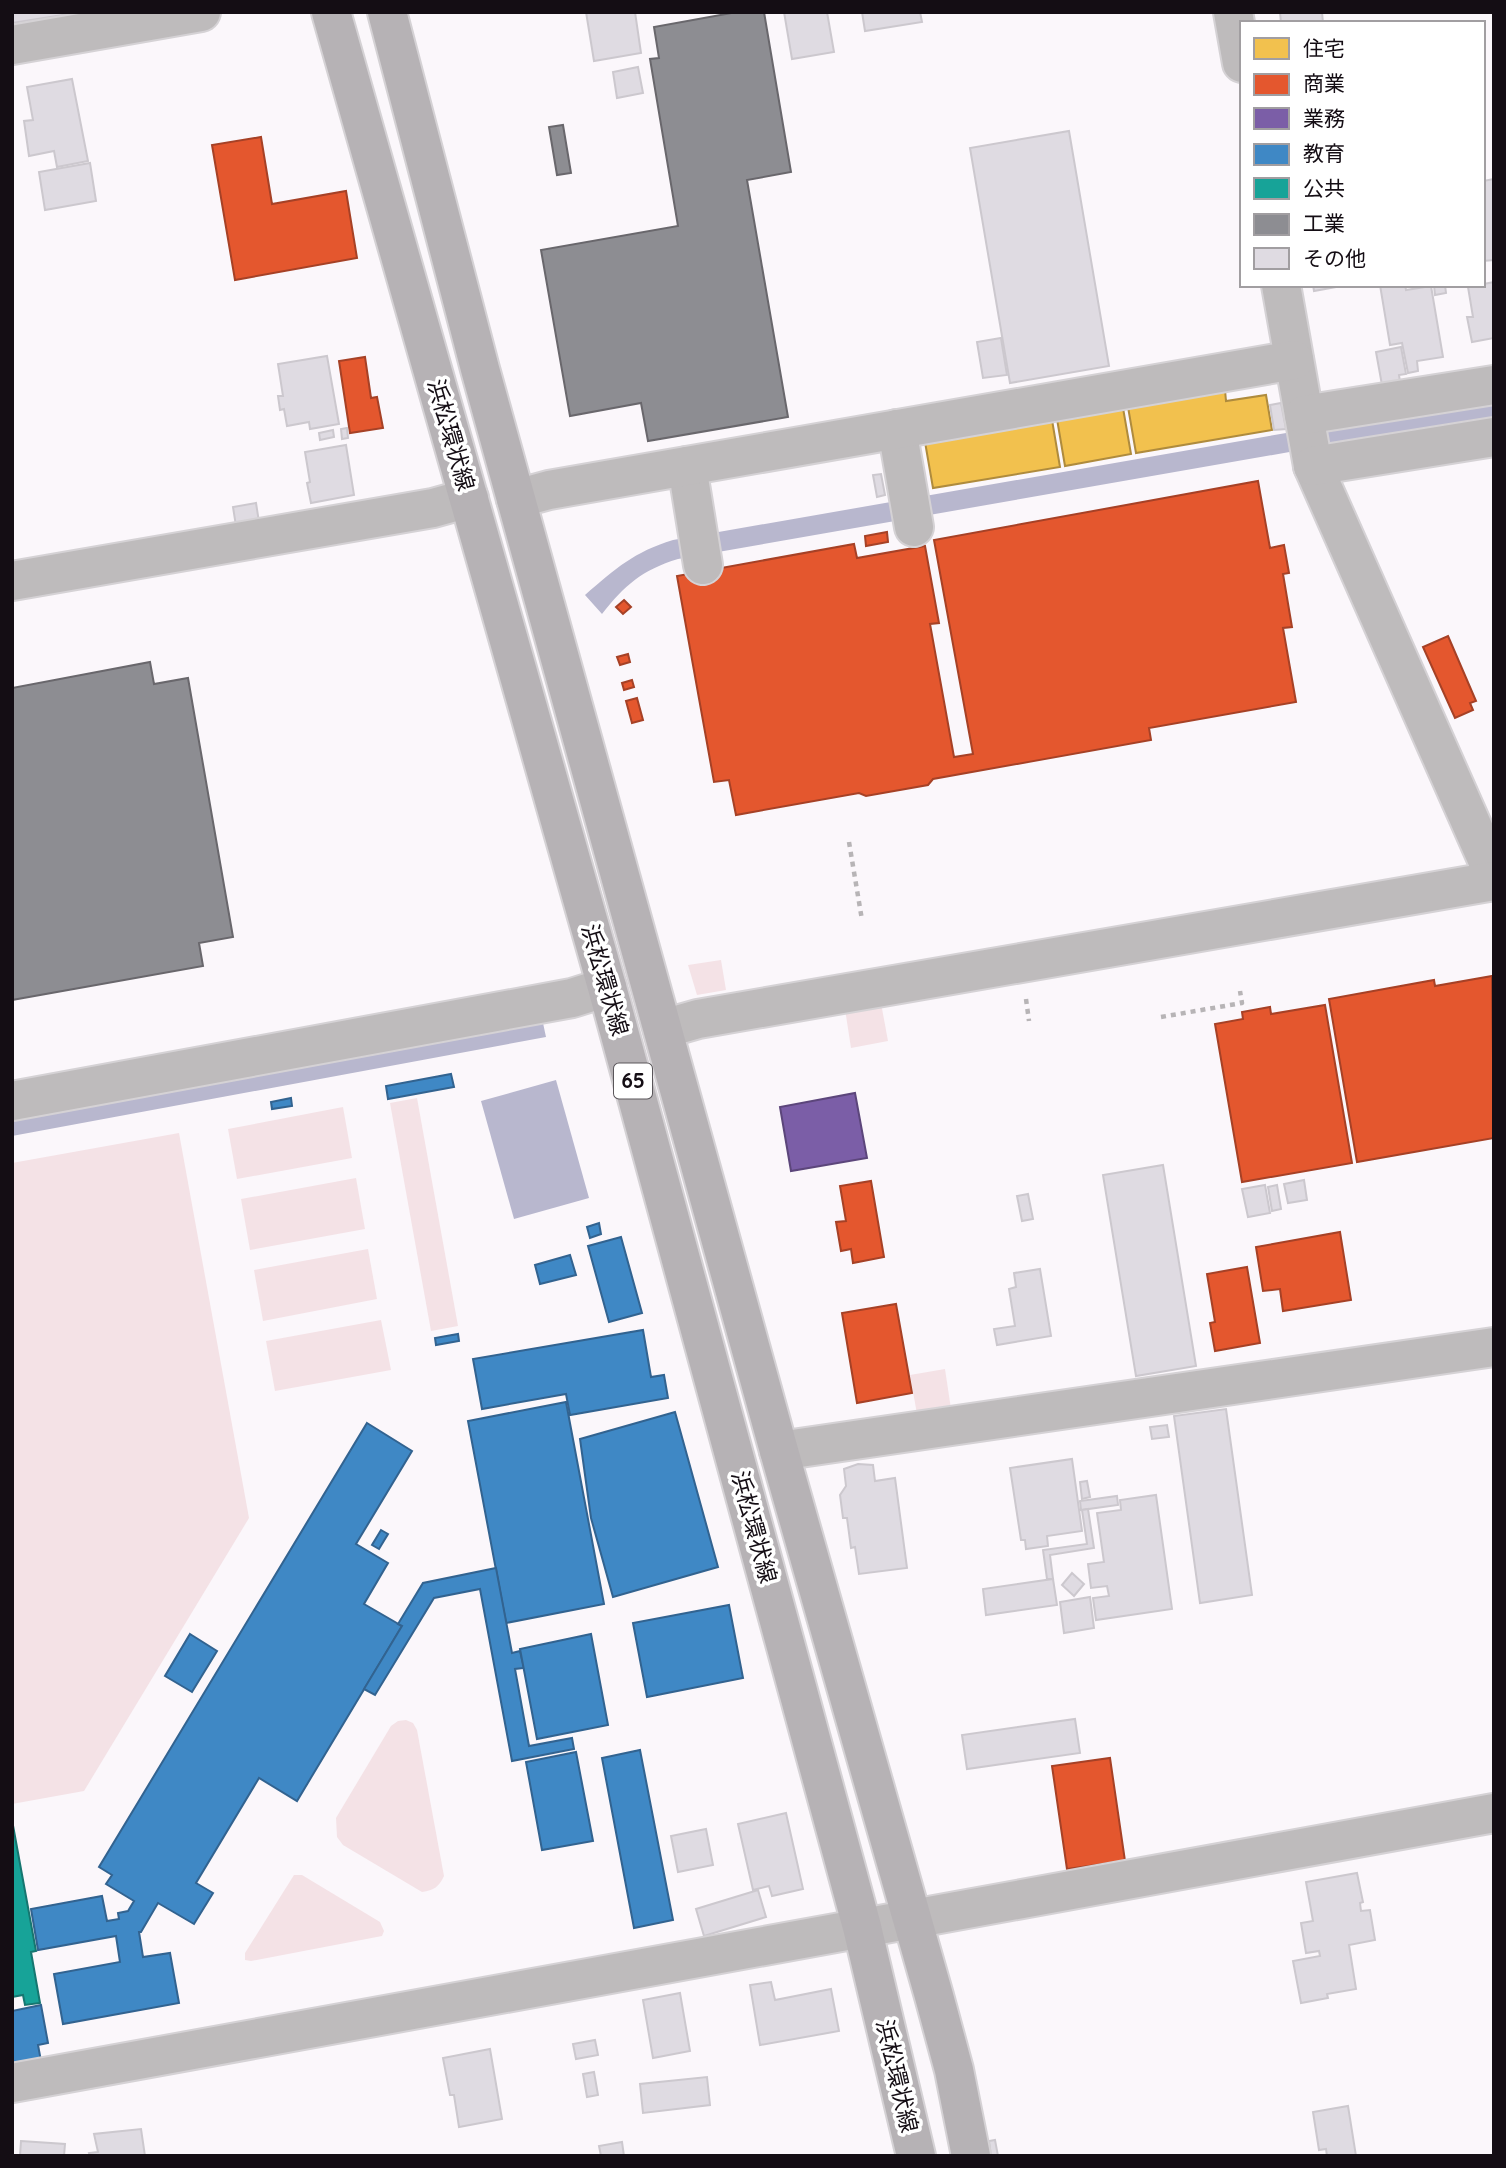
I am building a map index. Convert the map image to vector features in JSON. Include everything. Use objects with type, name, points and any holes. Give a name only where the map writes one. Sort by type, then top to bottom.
[{"type":"main road","name":"浜松環状線","points":[[331,12],[607,987],[862,1927],[916,2156]]},
{"type":"main road","name":"浜松環状線","points":[[387,12],[516,499],[779,1451],[954,2070],[971,2156]]},
{"type":"street","points":[[12,45],[201,12]]},
{"type":"street","points":[[1233,12],[1240,52]]},
{"type":"street","points":[[1281,287],[1313,466],[1494,875]]},
{"type":"street","points":[[516,499],[549,489],[1294,360]]},
{"type":"street","points":[[1304,415],[1494,384]]},
{"type":"street","points":[[897,429],[911,515]]},
{"type":"street","points":[[1313,466],[1494,437]]},
{"type":"street","points":[[687,466],[701,552]]},
{"type":"street","points":[[12,580],[433,508],[469,498]]},
{"type":"street","points":[[663,1029],[698,1019],[1494,881]]},
{"type":"street","points":[[12,1101],[558,1000],[607,987]]},
{"type":"street","points":[[779,1451],[1494,1348]]},
{"type":"street","points":[[12,2082],[1494,1813]]},
{"type":"path","points":[[849,842],[862,920]]},
{"type":"path","points":[[1161,1017],[1242,1003],[1240,991]]},
{"type":"shaded area","points":[[721,960],[726,990],[697,995],[688,965]]},
{"type":"shaded area","points":[[881,1003],[888,1041],[851,1048],[845,1009]]},
{"type":"shaded area","points":[[417,1098],[458,1326],[431,1331],[390,1103]]},
{"type":"shaded area","points":[[343,1107],[352,1158],[237,1179],[228,1129]]},
{"type":"shaded area","points":[[179,1133],[249,1518],[84,1791],[12,1804],[12,1163]]},
{"type":"shaded area","points":[[356,1178],[365,1229],[250,1250],[241,1199]]},
{"type":"shaded area","points":[[368,1249],[377,1299],[263,1321],[254,1270]]},
{"type":"shaded area","points":[[381,1320],[391,1370],[275,1391],[266,1341]]},
{"type":"shaded area","points":[[945,1369],[951,1409],[917,1414],[910,1375]]},
{"type":"shaded area","points":[[406,1720],[413,1723],[417,1730],[444,1876],[436,1887],[422,1892],[343,1845],[337,1837],[336,1818],[391,1726]]},
{"type":"shaded area","points":[[294,1875],[302,1875],[380,1922],[384,1931],[382,1936],[245,1960],[245,1953]]},
{"type":"water","points":[[1494,399],[1494,419],[1324,446],[1321,427]]},
{"type":"water","points":[[1292,432],[1295,451],[678,559],[654,568],[635,580],[602,614],[585,595],[626,562],[673,540]]},
{"type":"water","points":[[543,1023],[546,1037],[12,1136],[12,1120]]},
{"type":"water","points":[[556,1080],[589,1198],[514,1219],[481,1101]]},
{"type":"building: 住宅","points":[[1225,390],[1226,401],[1266,395],[1272,430],[1136,453],[1128,407]]},
{"type":"building: 住宅","points":[[1123,408],[1131,454],[1065,466],[1057,419]]},
{"type":"building: 住宅","points":[[1052,420],[1060,467],[933,488],[925,442]]},
{"type":"building: 商業","points":[[261,137],[272,204],[346,191],[357,258],[235,280],[212,145]]},
{"type":"building: 商業","points":[[365,357],[371,398],[377,397],[383,428],[350,433],[339,361]]},
{"type":"building: 商業","points":[[1258,481],[1270,548],[1284,545],[1289,573],[1283,574],[1292,627],[1283,628],[1296,702],[1149,728],[1151,740],[933,779],[928,785],[866,796],[859,793],[736,815],[729,780],[714,782],[677,576],[854,544],[857,558],[925,546],[939,623],[930,624],[954,757],[973,754],[934,540]]},
{"type":"building: 商業","points":[[887,532],[888,542],[866,546],[865,536]]},
{"type":"building: 商業","points":[[624,600],[631,607],[623,614],[616,607]]},
{"type":"building: 商業","points":[[1448,636],[1476,701],[1470,703],[1473,710],[1455,718],[1423,647]]},
{"type":"building: 商業","points":[[628,654],[630,662],[620,665],[617,657]]},
{"type":"building: 商業","points":[[632,680],[634,687],[624,690],[622,683]]},
{"type":"building: 商業","points":[[637,698],[643,720],[632,723],[626,701]]},
{"type":"building: 商業","points":[[1492,976],[1494,1138],[1357,1162],[1329,999],[1434,980],[1435,986]]},
{"type":"building: 商業","points":[[1325,1005],[1352,1163],[1242,1182],[1215,1024],[1243,1019],[1242,1012],[1270,1007],[1271,1014]]},
{"type":"building: 商業","points":[[871,1181],[884,1257],[853,1263],[851,1249],[841,1251],[836,1222],[846,1221],[840,1186]]},
{"type":"building: 商業","points":[[1340,1232],[1351,1300],[1283,1311],[1280,1289],[1263,1291],[1256,1247]]},
{"type":"building: 商業","points":[[1247,1267],[1260,1343],[1215,1351],[1210,1323],[1215,1322],[1207,1274]]},
{"type":"building: 商業","points":[[896,1304],[912,1393],[857,1403],[842,1313]]},
{"type":"building: 商業","points":[[1110,1758],[1125,1861],[1067,1869],[1052,1766]]},
{"type":"building: 業務","points":[[855,1093],[867,1158],[791,1171],[780,1107]]},
{"type":"building: 教育","points":[[451,1074],[454,1087],[388,1099],[386,1086]]},
{"type":"building: 教育","points":[[291,1098],[292,1106],[272,1109],[271,1102]]},
{"type":"building: 教育","points":[[599,1223],[601,1234],[590,1238],[587,1227]]},
{"type":"building: 教育","points":[[621,1237],[642,1313],[609,1322],[588,1246]]},
{"type":"building: 教育","points":[[570,1255],[576,1275],[540,1284],[535,1265]]},
{"type":"building: 教育","points":[[643,1330],[651,1377],[664,1375],[668,1398],[570,1415],[566,1394],[482,1409],[473,1359]]},
{"type":"building: 教育","points":[[458,1334],[459,1341],[436,1345],[435,1338]]},
{"type":"building: 教育","points":[[566,1402],[604,1604],[506,1623],[468,1421]]},
{"type":"building: 教育","points":[[675,1412],[718,1567],[613,1597],[591,1518],[580,1439]]},
{"type":"building: 教育","points":[[367,1423],[412,1451],[356,1544],[388,1563],[364,1604],[402,1626],[297,1801],[259,1778],[196,1883],[213,1893],[194,1924],[158,1903],[139,1932],[143,1957],[170,1953],[179,2003],[63,2024],[54,1974],[120,1962],[116,1936],[38,1950],[31,1909],[102,1896],[107,1921],[119,1919],[118,1913],[128,1911],[134,1901],[106,1884],[112,1875],[99,1867]]},
{"type":"building: 教育","points":[[381,1530],[388,1534],[379,1549],[372,1545]]},
{"type":"building: 教育","points":[[496,1568],[512,1653],[520,1651],[524,1668],[515,1669],[529,1746],[572,1738],[574,1749],[512,1761],[480,1589],[434,1598],[375,1695],[364,1689],[402,1626],[398,1624],[423,1583]]},
{"type":"building: 教育","points":[[729,1605],[743,1678],[647,1697],[633,1623]]},
{"type":"building: 教育","points":[[190,1634],[217,1651],[192,1692],[165,1676]]},
{"type":"building: 教育","points":[[591,1634],[608,1725],[537,1739],[520,1649]]},
{"type":"building: 教育","points":[[640,1750],[673,1920],[634,1928],[602,1758]]},
{"type":"building: 教育","points":[[576,1752],[593,1841],[542,1850],[526,1762]]},
{"type":"building: 教育","points":[[41,2005],[48,2043],[38,2045],[41,2061],[12,2067],[12,2011]]},
{"type":"building: 公共","points":[[12,1820],[36,1951],[31,1952],[40,2003],[25,2005],[23,1995],[12,1997]]},
{"type":"building: 工業","points":[[737,12],[764,12],[791,172],[747,180],[788,417],[648,441],[641,403],[570,416],[541,250],[678,226],[650,59],[659,58],[654,27]]},
{"type":"building: 工業","points":[[563,125],[571,173],[557,175],[549,127]]},
{"type":"building: 工業","points":[[150,662],[154,684],[188,678],[233,937],[199,943],[203,966],[12,1000],[12,688]]},
{"type":"building: その他","points":[[12,12],[68,12],[69,14],[12,23]]},
{"type":"building: その他","points":[[586,12],[635,12],[641,53],[594,61]]},
{"type":"building: その他","points":[[784,12],[827,12],[834,52],[792,59]]},
{"type":"building: その他","points":[[862,12],[920,12],[922,22],[865,31]]},
{"type":"building: その他","points":[[1280,12],[1322,12],[1323,21],[1281,21]]},
{"type":"building: その他","points":[[638,67],[643,93],[617,98],[613,72]]},
{"type":"building: その他","points":[[72,79],[88,161],[57,167],[54,151],[29,156],[24,121],[33,120],[27,87]]},
{"type":"building: その他","points":[[1069,131],[1109,366],[1010,383],[970,148]]},
{"type":"building: その他","points":[[90,163],[96,201],[45,210],[39,172]]},
{"type":"building: その他","points":[[1494,179],[1494,260],[1485,261],[1485,181]]},
{"type":"building: その他","points":[[1494,282],[1494,338],[1472,342],[1467,317],[1473,317],[1468,287],[1485,287],[1485,284]]},
{"type":"building: その他","points":[[1313,287],[1336,287],[1314,291]]},
{"type":"building: その他","points":[[1380,287],[1405,287],[1406,290],[1431,287],[1443,357],[1417,361],[1418,371],[1408,373],[1402,343],[1390,345]]},
{"type":"building: その他","points":[[1434,287],[1445,287],[1446,293],[1435,295]]},
{"type":"building: その他","points":[[1001,338],[1007,375],[983,378],[977,342]]},
{"type":"building: その他","points":[[1401,347],[1406,374],[1399,375],[1400,382],[1382,385],[1376,352]]},
{"type":"building: その他","points":[[327,356],[339,424],[310,429],[309,422],[287,426],[284,409],[280,410],[278,396],[283,396],[278,364]]},
{"type":"building: その他","points":[[1281,403],[1286,429],[1274,430],[1270,405]]},
{"type":"building: その他","points":[[347,428],[348,438],[342,439],[341,429]]},
{"type":"building: その他","points":[[333,430],[334,437],[320,440],[319,433]]},
{"type":"building: その他","points":[[346,445],[354,495],[311,503],[305,452]]},
{"type":"building: その他","points":[[881,474],[885,495],[877,497],[873,475]]},
{"type":"building: その他","points":[[256,503],[259,522],[236,526],[233,507]]},
{"type":"building: その他","points":[[1163,1165],[1196,1366],[1136,1376],[1103,1175]]},
{"type":"building: その他","points":[[1304,1180],[1307,1200],[1288,1203],[1284,1184]]},
{"type":"building: その他","points":[[1265,1185],[1270,1213],[1248,1217],[1242,1189]]},
{"type":"building: その他","points":[[1277,1185],[1281,1209],[1272,1211],[1268,1187]]},
{"type":"building: その他","points":[[1028,1194],[1033,1219],[1022,1221],[1017,1196]]},
{"type":"building: その他","points":[[1040,1269],[1051,1336],[997,1345],[994,1329],[1015,1326],[1009,1289],[1016,1287],[1014,1273]]},
{"type":"building: その他","points":[[1226,1409],[1252,1595],[1200,1603],[1174,1416]]},
{"type":"building: その他","points":[[1167,1425],[1169,1437],[1152,1439],[1150,1427]]},
{"type":"building: その他","points":[[1072,1459],[1082,1531],[1047,1536],[1048,1546],[1026,1549],[1025,1540],[1021,1540],[1010,1468]]},
{"type":"building: その他","points":[[858,1464],[873,1465],[875,1481],[895,1478],[907,1568],[859,1574],[855,1547],[851,1548],[847,1518],[843,1518],[840,1495],[846,1486],[844,1469]]},
{"type":"building: その他","points":[[1087,1481],[1090,1497],[1082,1499],[1080,1482]]},
{"type":"building: その他","points":[[1156,1495],[1172,1609],[1096,1620],[1093,1598],[1109,1596],[1107,1586],[1091,1588],[1088,1564],[1104,1562],[1097,1513],[1121,1510],[1120,1500]]},
{"type":"building: その他","points":[[1117,1496],[1118,1505],[1081,1510],[1080,1501]]},
{"type":"building: その他","points":[[1088,1509],[1094,1548],[1050,1555],[1053,1579],[1047,1579],[1043,1550],[1087,1544],[1082,1510]]},
{"type":"building: その他","points":[[1072,1573],[1084,1584],[1074,1596],[1062,1585]]},
{"type":"building: その他","points":[[1053,1579],[1057,1605],[986,1615],[983,1589]]},
{"type":"building: その他","points":[[1090,1597],[1094,1628],[1064,1633],[1060,1602]]},
{"type":"building: その他","points":[[1075,1719],[1080,1753],[967,1769],[962,1735]]},
{"type":"building: その他","points":[[786,1813],[803,1889],[772,1896],[769,1886],[753,1890],[738,1824]]},
{"type":"building: その他","points":[[706,1829],[713,1865],[678,1872],[671,1836]]},
{"type":"building: その他","points":[[1357,1873],[1363,1902],[1360,1903],[1361,1911],[1370,1910],[1375,1940],[1349,1945],[1356,1989],[1327,1994],[1328,1998],[1301,2003],[1293,1961],[1320,1956],[1319,1951],[1306,1953],[1301,1923],[1313,1921],[1306,1882]]},
{"type":"building: その他","points":[[758,1890],[766,1917],[704,1936],[696,1909]]},
{"type":"building: その他","points":[[771,1982],[775,2000],[831,1989],[839,2031],[760,2045],[750,1985]]},
{"type":"building: その他","points":[[680,1993],[690,2051],[653,2058],[643,2000]]},
{"type":"building: その他","points":[[595,2040],[598,2055],[576,2059],[573,2044]]},
{"type":"building: その他","points":[[490,2049],[502,2119],[459,2127],[454,2095],[450,2095],[443,2058]]},
{"type":"building: その他","points":[[594,2072],[598,2095],[587,2097],[583,2074]]},
{"type":"building: その他","points":[[707,2077],[710,2105],[643,2113],[640,2084]]},
{"type":"building: その他","points":[[1348,2106],[1356,2156],[1327,2156],[1326,2149],[1319,2150],[1313,2112]]},
{"type":"building: その他","points":[[141,2129],[145,2156],[90,2156],[89,2153],[98,2152],[94,2134]]},
{"type":"building: その他","points":[[995,2140],[998,2156],[991,2156],[989,2141]]},
{"type":"building: その他","points":[[21,2141],[65,2144],[64,2156],[20,2156]]},
{"type":"building: その他","points":[[622,2142],[624,2156],[601,2156],[599,2146]]}]
